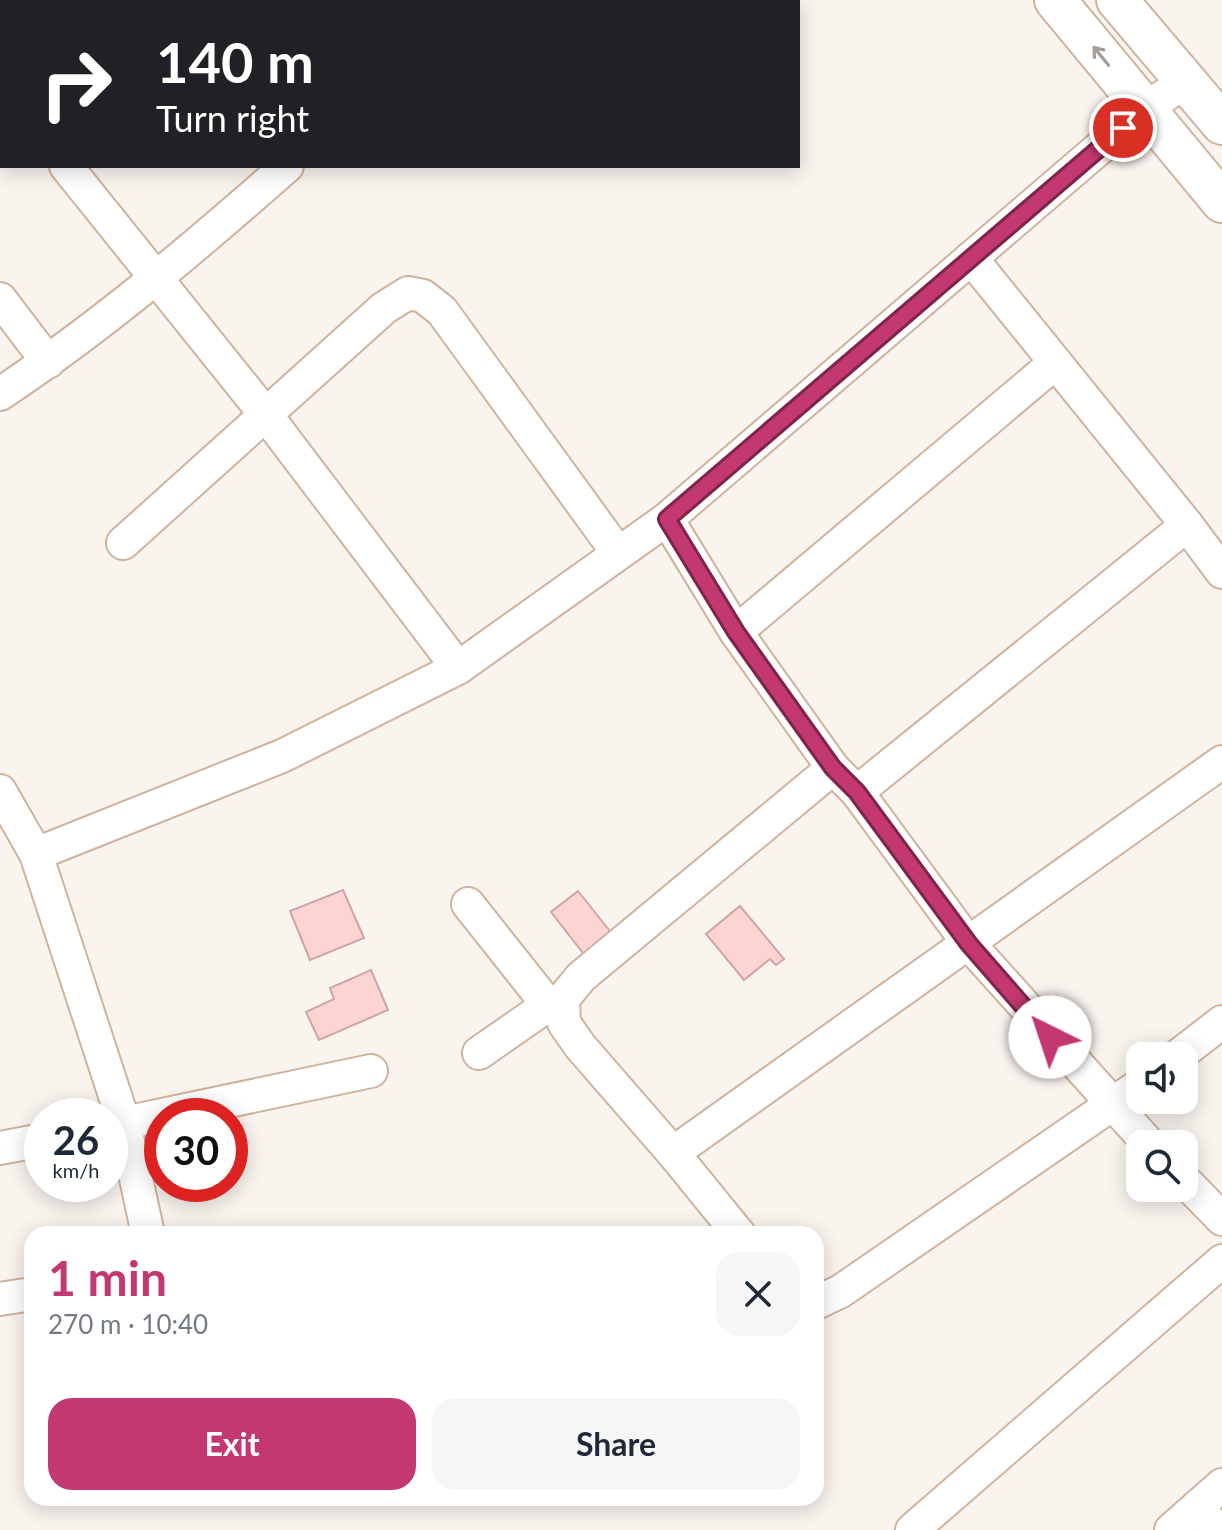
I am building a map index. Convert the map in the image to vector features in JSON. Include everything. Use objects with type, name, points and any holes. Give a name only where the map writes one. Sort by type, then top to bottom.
[{"type":"street","points":[[1055,0],[1222,202]]},
{"type":"street","points":[[1117,0],[1222,124]]},
{"type":"street","points":[[36,854],[282,756],[458,668],[667,519],[1145,109],[1186,81]]},
{"type":"street","points":[[68,168],[266,415],[458,668]]},
{"type":"street","points":[[0,394],[48,362],[158,278],[285,168]]},
{"type":"street","points":[[971,258],[1222,572]]},
{"type":"street","points":[[123,543],[384,308],[408,293],[423,296],[442,311],[618,553]]},
{"type":"street","points":[[0,299],[48,362]]},
{"type":"street","points":[[736,632],[1055,363]]},
{"type":"street","points":[[667,519],[736,632],[833,768],[857,792],[969,944],[1135,1130]]},
{"type":"street","points":[[857,792],[1187,525]]},
{"type":"street","points":[[673,1153],[1222,762]]},
{"type":"street","points":[[479,1053],[556,1002],[581,977],[833,768]]},
{"type":"street","points":[[0,791],[36,854],[109,1098]]},
{"type":"street","points":[[468,904],[556,1002],[564,1023],[580,1046],[732,1226]]},
{"type":"street","points":[[1196,1042],[1222,1022]]},
{"type":"street","points":[[128,1123],[371,1071]]},
{"type":"street","points":[[824,1301],[1126,1096]]},
{"type":"street","points":[[0,1148],[24,1143]]},
{"type":"street","points":[[128,1164],[146,1226]]},
{"type":"street","points":[[1198,1194],[1222,1219]]},
{"type":"street","points":[[912,1530],[1222,1261]]},
{"type":"street","points":[[0,1299],[24,1295]]},
{"type":"street","points":[[1171,1530],[1207,1519],[1222,1485]]},
{"type":"building","points":[[343,890],[364,938],[310,960],[290,911]]},
{"type":"building","points":[[578,891],[617,940],[590,962],[551,912]]},
{"type":"building","points":[[740,906],[784,959],[776,965],[770,959],[744,980],[706,934]]},
{"type":"building","points":[[371,970],[388,1010],[319,1040],[306,1012],[334,999],[330,988]]},
{"type":"route","points":[[1050,1037],[969,944],[857,792],[833,768],[736,632],[667,519],[1123,128]]}]
